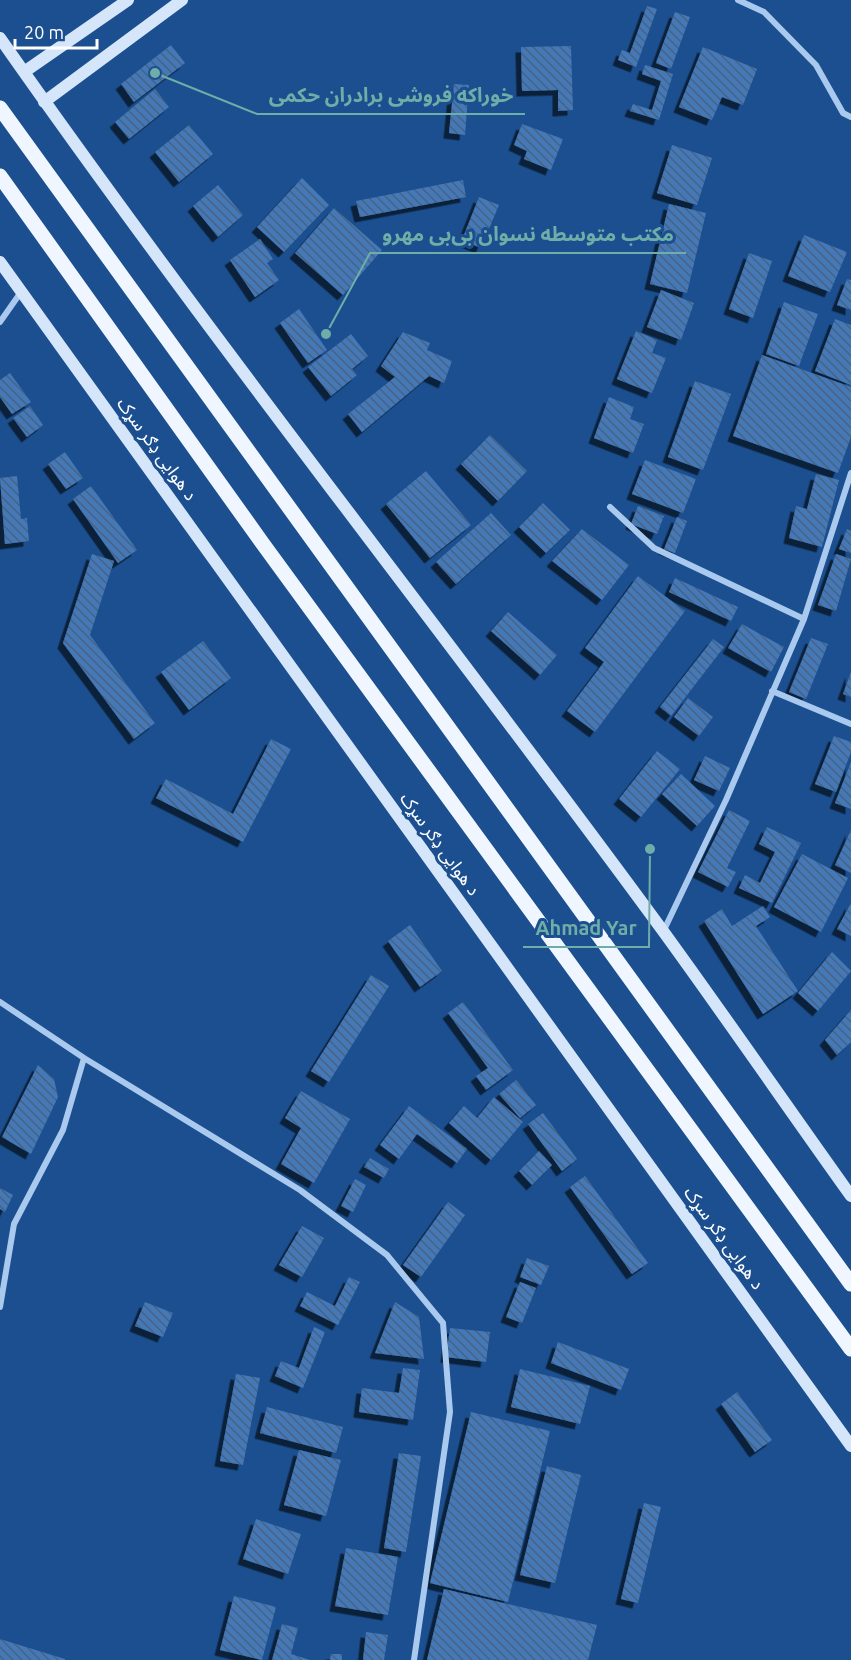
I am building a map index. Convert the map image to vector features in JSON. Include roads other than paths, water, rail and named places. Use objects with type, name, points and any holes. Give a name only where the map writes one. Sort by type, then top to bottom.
[{"type":"main road","points":[[24,72],[128,0]]},
{"type":"main road","points":[[44,102],[182,0]]},
{"type":"main road","points":[[0,38],[44,102],[269,407],[663,931],[851,1196]]},
{"type":"main road","points":[[0,108],[851,1284]]},
{"type":"main road","points":[[0,176],[263,544],[851,1349]]},
{"type":"main road","name":"د هوایی ډګر سړک","points":[[0,262],[851,1446]]},
{"type":"street","points":[[738,0],[764,12],[816,65],[843,113],[851,117]]},
{"type":"street","points":[[0,322],[21,291]]},
{"type":"street","points":[[663,931],[726,800],[804,620],[851,473]]},
{"type":"street","points":[[610,507],[654,548],[804,620]]},
{"type":"street","points":[[772,691],[851,724]]},
{"type":"street","points":[[0,1002],[84,1058],[300,1190],[387,1255],[443,1323],[450,1412],[414,1660]]},
{"type":"street","points":[[0,1307],[14,1224],[63,1130],[84,1058]]},
{"type":"place","name":"خوراکه فروشی برادران حکمی","points":[[155,73]]},
{"type":"place","name":"مکتب متوسطه نسوان بی‌بی مهرو","points":[[326,334]]},
{"type":"place","name":"Ahmad Yar","points":[[650,849]]}]
